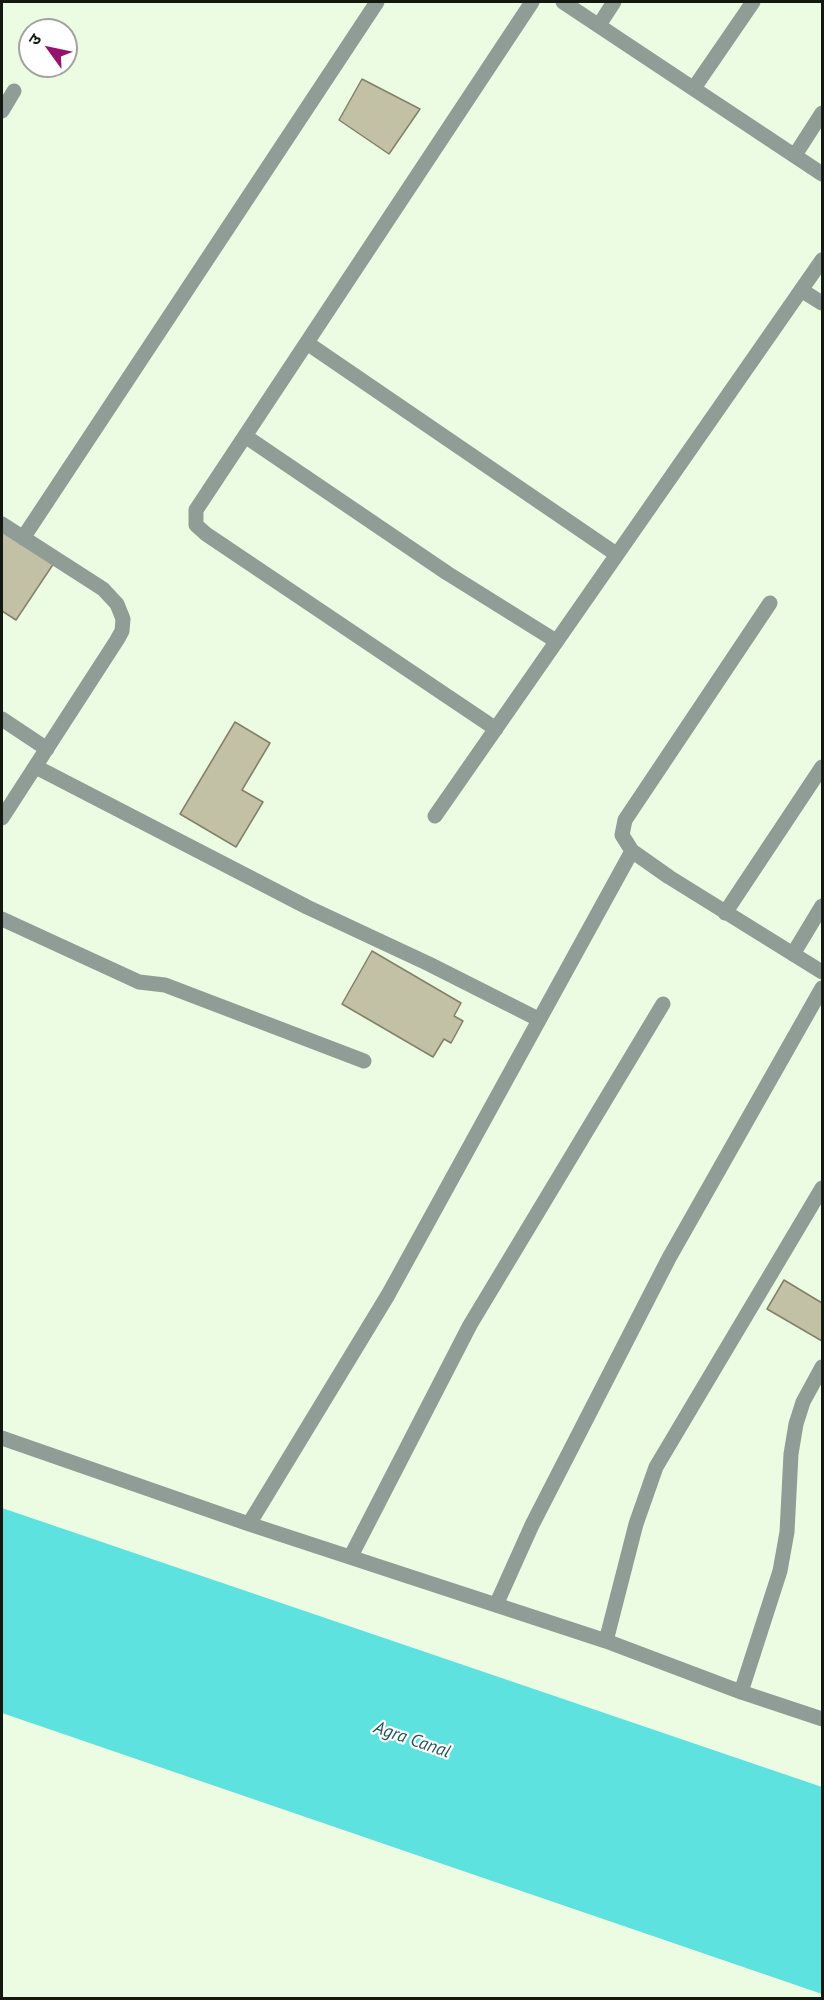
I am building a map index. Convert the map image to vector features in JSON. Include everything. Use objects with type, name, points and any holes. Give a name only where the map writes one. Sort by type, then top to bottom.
[{"type":"street","points":[[23,538],[378,2]]},
{"type":"street","points":[[496,729],[341,627],[206,534],[196,525],[196,510],[532,2]]},
{"type":"street","points":[[563,2],[822,174]]},
{"type":"street","points":[[599,25],[614,2]]},
{"type":"street","points":[[694,88],[753,2]]},
{"type":"street","points":[[2,111],[14,90]]},
{"type":"street","points":[[795,155],[822,112]]},
{"type":"street","points":[[435,816],[822,260]]},
{"type":"street","points":[[801,290],[822,303]]},
{"type":"street","points":[[307,343],[616,554]]},
{"type":"street","points":[[245,436],[447,573],[556,641]]},
{"type":"street","points":[[2,524],[103,589],[117,604],[123,619],[122,631],[117,640],[2,818]]},
{"type":"street","points":[[770,603],[625,820],[622,835],[632,851],[725,913],[822,972]]},
{"type":"street","points":[[2,719],[47,749]]},
{"type":"street","points":[[36,767],[307,908],[429,964],[538,1019]]},
{"type":"street","points":[[725,913],[822,767]]},
{"type":"street","points":[[249,1524],[388,1295],[632,851]]},
{"type":"street","points":[[794,954],[822,906]]},
{"type":"street","points":[[2,919],[139,982],[165,985],[364,1061]]},
{"type":"street","points":[[496,1605],[532,1525],[663,1268],[822,988]]},
{"type":"street","points":[[351,1556],[470,1325],[663,1004]]},
{"type":"street","points":[[606,1641],[636,1524],[656,1467],[822,1188]]},
{"type":"street","points":[[741,1692],[780,1571],[787,1532],[791,1454],[796,1424],[820,1377]]},
{"type":"street","points":[[2,1438],[249,1524],[606,1641],[741,1692],[822,1719]]},
{"type":"water","name":"Agra Canal","points":[[2,1508],[822,1787],[822,1994],[2,1713]]},
{"type":"building","points":[[362,79],[420,109],[389,154],[339,120]]},
{"type":"building","points":[[2,528],[54,563],[16,620],[2,611]]},
{"type":"building","points":[[235,722],[270,743],[242,790],[263,802],[236,847],[180,814]]},
{"type":"building","points":[[372,951],[461,1003],[454,1016],[463,1021],[451,1043],[444,1039],[433,1057],[342,1004]]},
{"type":"building","points":[[784,1280],[822,1303],[822,1341],[767,1309]]}]
